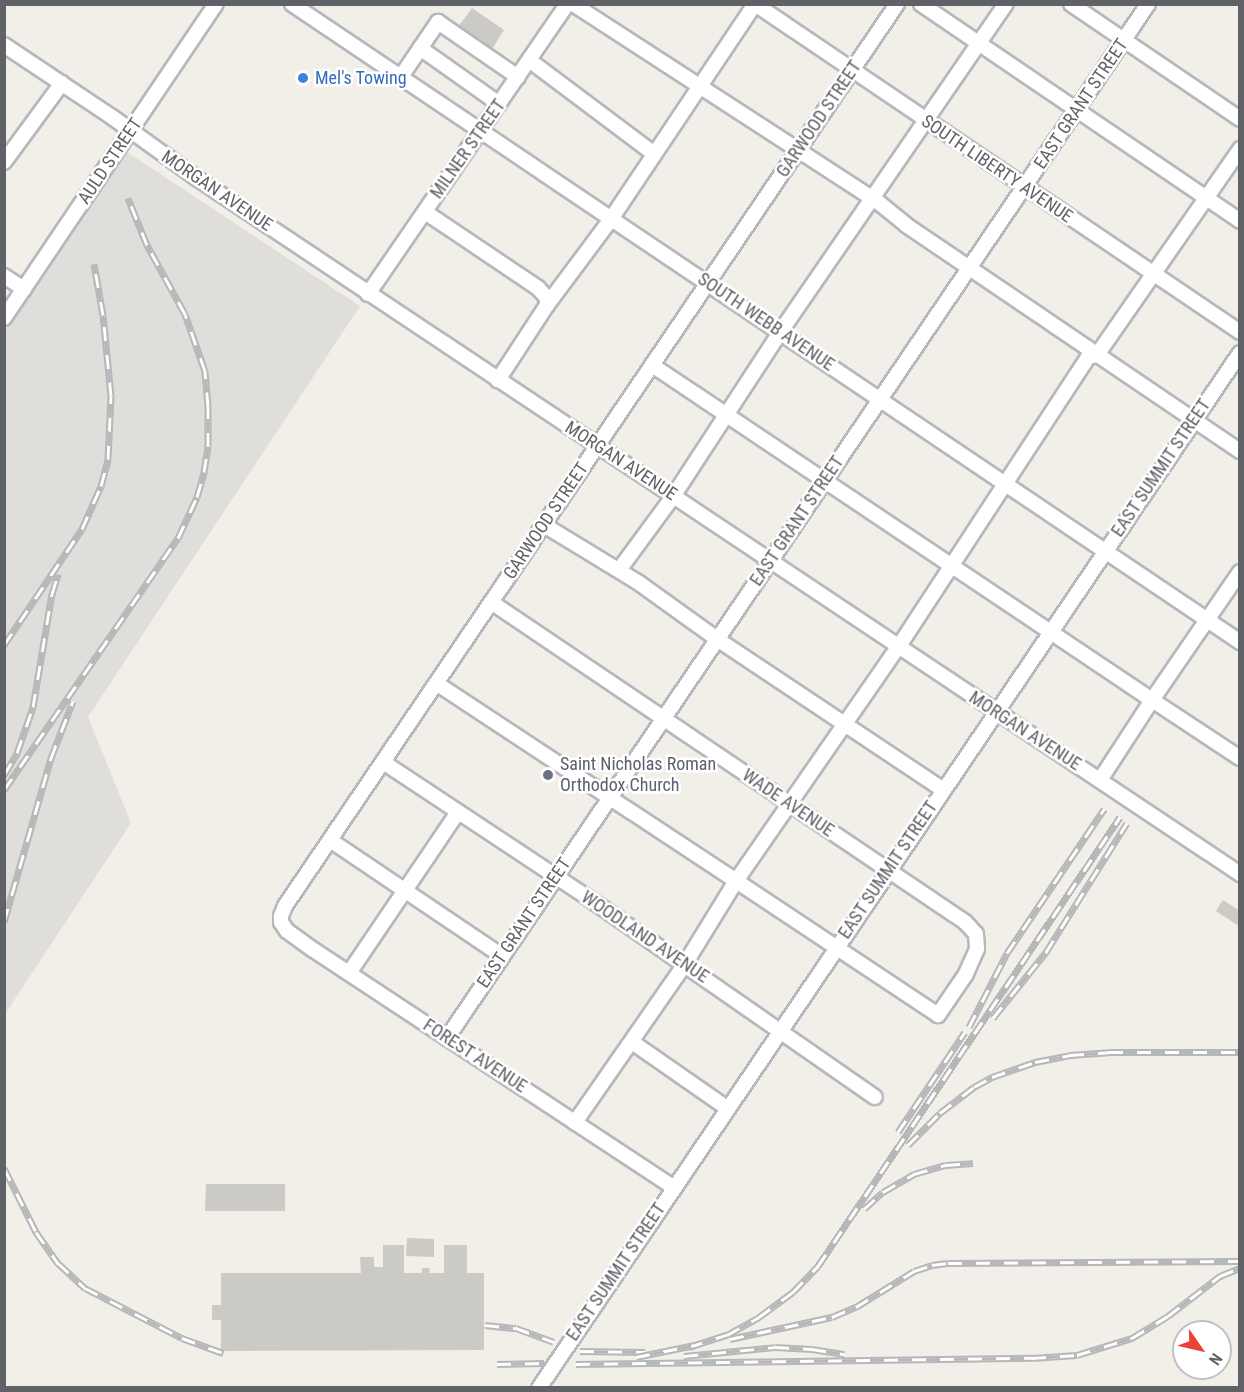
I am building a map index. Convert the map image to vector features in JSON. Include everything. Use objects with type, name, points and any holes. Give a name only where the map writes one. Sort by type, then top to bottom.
[{"type":"street","name":"AULD STREET","points":[[4,318],[216,4]]},
{"type":"street","name":"SOUTH WEBB AVENUE","points":[[292,4],[1239,642]]},
{"type":"street","name":"MILNER STREET","points":[[368,294],[567,4]]},
{"type":"street","points":[[573,4],[873,199],[906,225],[1239,451]]},
{"type":"street","points":[[498,380],[547,305],[611,219],[755,4]]},
{"type":"street","name":"SOUTH LIBERTY AVENUE","points":[[755,4],[1239,332]]},
{"type":"street","name":"GARWOOD STREET","points":[[280,921],[285,906],[897,4]]},
{"type":"street","points":[[921,4],[1239,221]]},
{"type":"street","points":[[619,570],[674,495],[780,331],[1006,4]]},
{"type":"street","points":[[1071,4],[1239,119]]},
{"type":"street","name":"EAST GRANT STREET","points":[[447,1038],[1148,4]]},
{"type":"street","points":[[400,78],[438,22],[518,77]]},
{"type":"street","name":"MORGAN AVENUE","points":[[4,45],[368,294],[674,495],[1239,874]]},
{"type":"street","points":[[420,48],[499,104]]},
{"type":"street","points":[[529,60],[654,154]]},
{"type":"street","points":[[4,162],[62,83]]},
{"type":"street","points":[[575,1122],[685,964],[736,881],[899,646],[1088,357],[1097,355],[1239,149]]},
{"type":"street","points":[[425,213],[538,288],[547,298],[547,305]]},
{"type":"street","points":[[4,276],[24,289]]},
{"type":"street","name":"EAST SUMMIT STREET","points":[[538,1388],[1239,353]]},
{"type":"street","points":[[652,365],[953,564],[1239,758]]},
{"type":"street","points":[[544,525],[619,570],[717,639],[943,790]]},
{"type":"street","points":[[1100,780],[1239,572]]},
{"type":"street","name":"WADE AVENUE","points":[[491,602],[965,922],[976,934],[977,949],[966,974],[938,1015],[836,948]]},
{"type":"street","points":[[436,683],[836,948]]},
{"type":"street","name":"WOODLAND AVENUE","points":[[383,762],[685,964],[875,1097]]},
{"type":"street","points":[[349,973],[458,812]]},
{"type":"street","points":[[330,840],[502,956]]},
{"type":"street","name":"FOREST AVENUE","points":[[280,921],[287,931],[349,973],[673,1187]]},
{"type":"street","points":[[632,1042],[727,1108]]},
{"type":"shaded area","points":[[124,150],[360,306],[88,717],[131,823],[5,1014],[5,330]]},
{"type":"building","points":[[472,8],[504,30],[492,49],[458,27]]},
{"type":"building","points":[[1223,900],[1240,911],[1240,927],[1216,911]]},
{"type":"building","points":[[206,1184],[285,1184],[285,1211],[205,1211]]},
{"type":"building","points":[[407,1238],[434,1239],[434,1257],[406,1256]]},
{"type":"building","points":[[383,1245],[404,1245],[404,1273],[422,1273],[422,1268],[430,1268],[429,1273],[444,1273],[444,1245],[467,1245],[467,1273],[484,1273],[484,1350],[221,1351],[221,1320],[212,1320],[212,1305],[221,1305],[221,1273],[361,1273],[360,1257],[374,1257],[374,1267],[383,1267]]},
{"type":"railway","points":[[4,790],[178,538],[197,497],[204,472],[208,446],[205,371],[185,314],[147,245],[128,198]]},
{"type":"railway","points":[[4,645],[82,529],[101,486],[108,459],[111,396],[103,315],[94,264]]},
{"type":"railway","points":[[4,775],[17,753],[33,707],[52,594],[58,574]]},
{"type":"railway","points":[[4,922],[51,758],[73,701]]},
{"type":"railway","points":[[969,1027],[1007,953],[1104,809]]},
{"type":"railway","points":[[689,1347],[727,1335],[759,1317],[793,1292],[818,1266],[1120,817]]},
{"type":"railway","points":[[993,1018],[1046,952],[1127,823]]},
{"type":"railway","points":[[898,1132],[965,1032]]},
{"type":"railway","points":[[908,1145],[940,1113],[974,1087],[992,1077],[1035,1062],[1070,1055],[1109,1052],[1240,1052]]},
{"type":"railway","points":[[864,1209],[883,1192],[914,1174],[946,1165],[973,1163]]},
{"type":"railway","points":[[4,1168],[36,1232],[58,1263],[85,1288],[182,1338],[223,1353]]},
{"type":"railway","points":[[730,1339],[832,1317],[856,1307],[914,1271],[932,1265],[1240,1261]]},
{"type":"railway","points":[[576,1364],[1032,1358],[1077,1355],[1132,1338],[1168,1316],[1220,1276],[1240,1268]]},
{"type":"railway","points":[[485,1325],[516,1328],[554,1342]]},
{"type":"railway","points":[[636,1357],[695,1345]]},
{"type":"railway","points":[[684,1356],[775,1347],[845,1354]]},
{"type":"railway","points":[[580,1351],[645,1352]]},
{"type":"railway","points":[[497,1364],[544,1363]]},
{"type":"place","name":"Mel's Towing","points":[[303,78]]},
{"type":"place","name":"Saint Nicholas Roman Orthodox Church","points":[[548,775]]}]
